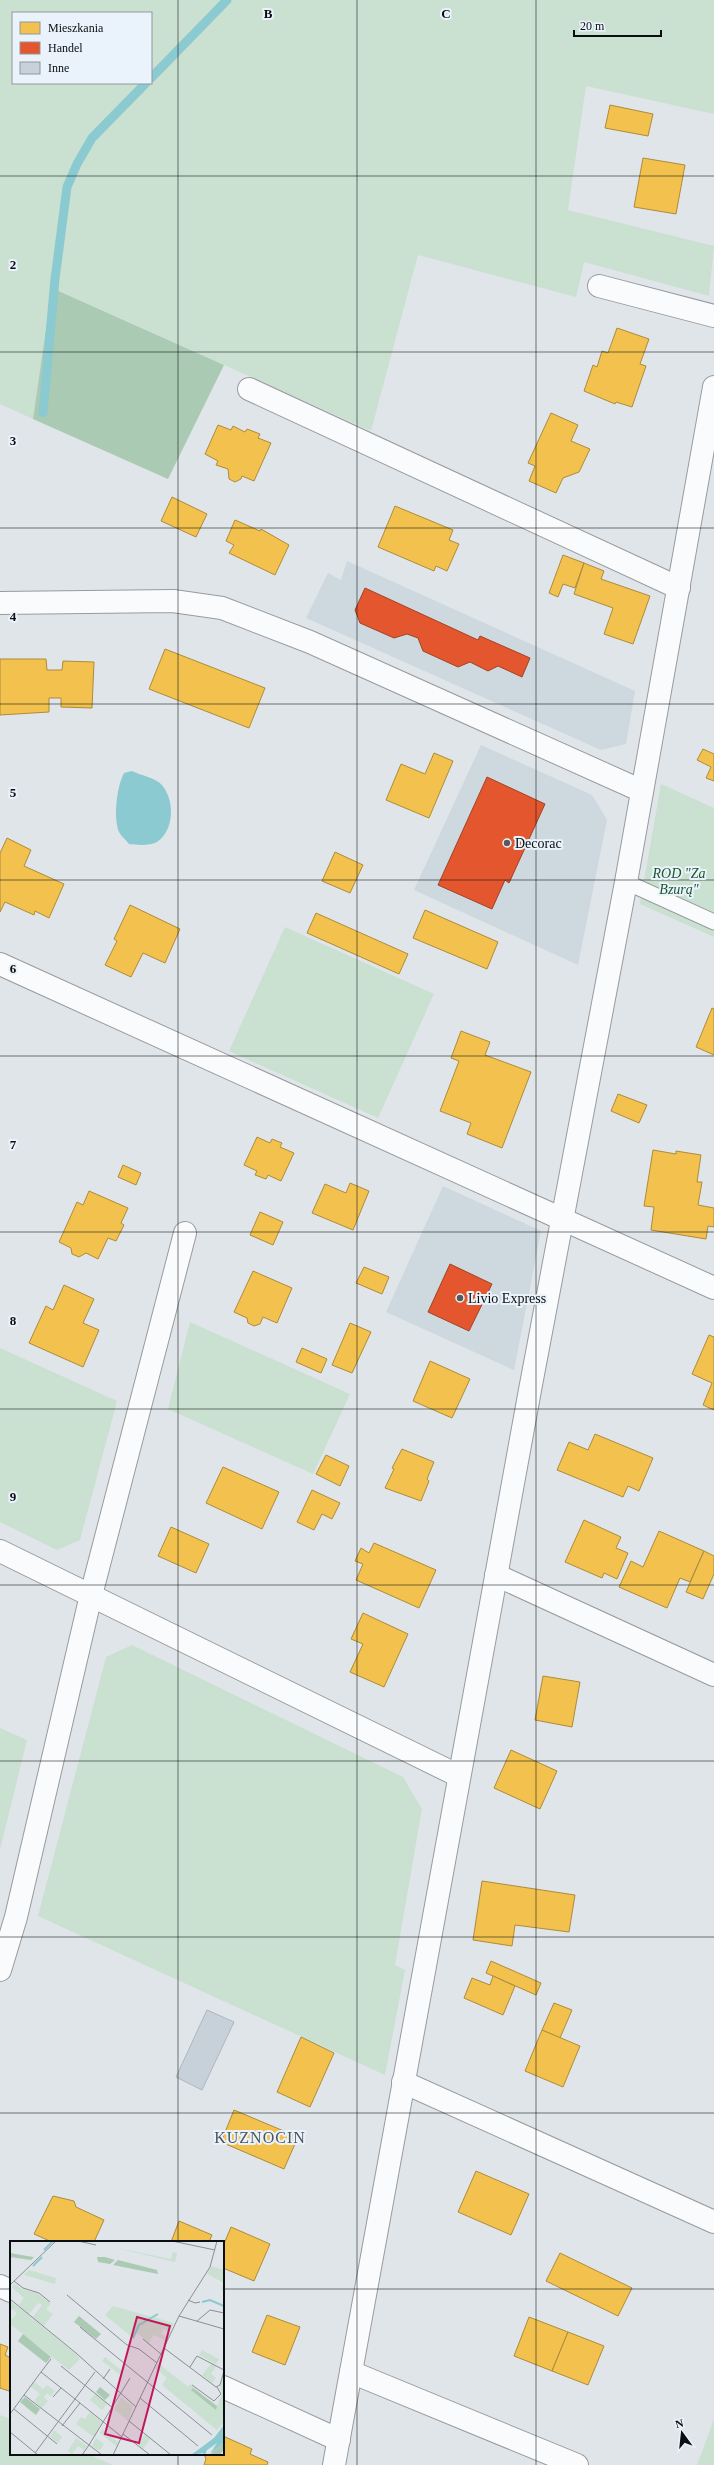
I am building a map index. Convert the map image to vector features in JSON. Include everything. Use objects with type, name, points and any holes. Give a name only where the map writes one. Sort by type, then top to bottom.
[{"type":"street","points":[[599,286],[714,316]]},
{"type":"street","points":[[334,2465],[561,1218],[626,882],[679,588],[708,454],[714,387]]},
{"type":"street","points":[[249,389],[679,588]]},
{"type":"street","points":[[0,603],[173,601],[222,608],[310,642],[642,791]]},
{"type":"street","points":[[0,964],[714,1288]]},
{"type":"street","points":[[0,1970],[8,1912],[186,1233]]},
{"type":"street","points":[[0,1551],[459,1776]]},
{"type":"street","points":[[496,1575],[714,1675]]},
{"type":"street","points":[[403,2082],[714,2222]]},
{"type":"street","points":[[0,2286],[10,2291]]},
{"type":"street","points":[[351,2372],[577,2465]]},
{"type":"street","points":[[224,2387],[339,2440]]},
{"type":"lane","points":[[626,882],[714,922]]},
{"type":"shaded area","points":[[347,561],[635,691],[626,744],[601,750],[306,618],[328,573],[341,580]]},
{"type":"shaded area","points":[[481,745],[592,795],[607,820],[578,965],[414,890]]},
{"type":"shaded area","points":[[443,1186],[541,1231],[514,1370],[386,1312]]},
{"type":"green space","points":[[0,0],[714,0],[714,114],[586,86],[568,210],[714,246],[709,296],[584,262],[576,297],[418,255],[371,431],[53,288],[33,419],[0,404]]},
{"type":"green space","points":[[52,288],[224,365],[168,479],[33,419]]},
{"type":"green space","name":"ROD \"Za Bzurą\"","points":[[661,784],[714,808],[714,937],[640,904]]},
{"type":"green space","points":[[285,927],[434,994],[378,1118],[229,1051]]},
{"type":"green space","points":[[190,1322],[350,1394],[313,1474],[168,1409]]},
{"type":"green space","points":[[0,1348],[117,1401],[80,1540],[57,1550],[0,1522]]},
{"type":"green space","points":[[132,1645],[403,1777],[422,1809],[395,1965],[405,1970],[385,2075],[38,1916],[106,1657]]},
{"type":"green space","points":[[0,1728],[27,1740],[0,1850]]},
{"type":"green space","points":[[0,2415],[10,2419],[10,2455],[90,2455],[113,2465],[0,2465]]},
{"type":"green space","points":[[714,2419],[714,2465],[697,2465]]},
{"type":"water","points":[[132,771],[151,778],[161,784],[166,790],[169,798],[171,814],[167,830],[163,837],[157,842],[151,844],[129,844],[119,832],[117,826],[116,810],[119,786],[124,773]]},
{"type":"building: Mieszkania","points":[[610,105],[653,114],[648,136],[605,128]]},
{"type":"building: Mieszkania","points":[[643,158],[685,165],[676,214],[634,207]]},
{"type":"building: Mieszkania","points":[[617,328],[649,339],[640,364],[646,366],[632,407],[616,402],[615,404],[584,391],[593,365],[597,367],[602,351],[608,353]]},
{"type":"building: Mieszkania","points":[[551,413],[578,425],[571,441],[590,449],[579,472],[563,478],[556,493],[529,481],[535,466],[528,463]]},
{"type":"building: Mieszkania","points":[[218,425],[231,430],[233,426],[245,432],[247,429],[260,434],[258,438],[271,443],[254,481],[242,476],[241,479],[235,482],[229,479],[228,469],[216,465],[218,461],[205,454]]},
{"type":"building: Mieszkania","points":[[172,497],[207,514],[196,537],[161,521]]},
{"type":"building: Mieszkania","points":[[395,506],[453,530],[449,540],[459,544],[447,571],[436,566],[434,571],[378,547]]},
{"type":"building: Mieszkania","points":[[235,520],[260,531],[261,529],[289,545],[275,575],[229,553],[234,545],[226,541]]},
{"type":"building: Mieszkania","points":[[563,555],[584,563],[575,588],[563,584],[558,597],[549,593]]},
{"type":"building: Mieszkania","points":[[584,563],[604,571],[601,579],[650,596],[633,644],[604,634],[613,608],[574,594]]},
{"type":"building: Mieszkania","points":[[165,649],[265,688],[249,728],[149,689]]},
{"type":"building: Mieszkania","points":[[0,659],[46,659],[47,670],[62,670],[63,661],[94,662],[92,708],[61,707],[61,698],[49,698],[49,712],[0,715]]},
{"type":"building: Mieszkania","points":[[703,749],[714,754],[714,781],[706,778],[711,767],[697,760]]},
{"type":"building: Mieszkania","points":[[434,753],[453,761],[429,818],[386,800],[401,764],[425,774]]},
{"type":"building: Mieszkania","points":[[7,838],[31,850],[24,866],[64,884],[49,918],[35,911],[34,915],[5,902],[0,912],[0,853]]},
{"type":"building: Mieszkania","points":[[335,852],[363,865],[350,893],[322,881]]},
{"type":"building: Mieszkania","points":[[130,905],[180,929],[165,963],[143,953],[131,977],[105,965],[117,941],[114,939]]},
{"type":"building: Mieszkania","points":[[425,910],[498,942],[487,969],[413,938]]},
{"type":"building: Mieszkania","points":[[316,913],[408,954],[399,974],[307,933]]},
{"type":"building: Mieszkania","points":[[712,1008],[714,1009],[714,1055],[696,1047]]},
{"type":"building: Mieszkania","points":[[461,1031],[490,1042],[485,1055],[531,1072],[502,1148],[467,1134],[471,1123],[440,1111],[459,1061],[451,1058]]},
{"type":"building: Mieszkania","points":[[618,1094],[647,1105],[639,1123],[611,1111]]},
{"type":"building: Mieszkania","points":[[257,1137],[270,1143],[272,1139],[282,1143],[280,1147],[294,1153],[281,1181],[268,1175],[266,1179],[255,1175],[257,1171],[244,1165]]},
{"type":"building: Mieszkania","points":[[653,1150],[676,1154],[676,1151],[701,1155],[697,1182],[702,1182],[698,1205],[714,1208],[714,1227],[708,1226],[706,1239],[651,1230],[654,1207],[644,1206]]},
{"type":"building: Mieszkania","points":[[123,1165],[141,1173],[136,1185],[118,1177]]},
{"type":"building: Mieszkania","points":[[350,1183],[369,1191],[353,1230],[312,1213],[325,1184],[346,1193]]},
{"type":"building: Mieszkania","points":[[89,1191],[128,1208],[121,1223],[124,1225],[116,1241],[108,1238],[98,1259],[86,1253],[79,1257],[72,1254],[71,1248],[59,1242],[77,1202],[83,1205]]},
{"type":"building: Mieszkania","points":[[260,1212],[283,1222],[273,1245],[250,1235]]},
{"type":"building: Mieszkania","points":[[364,1267],[389,1277],[382,1294],[356,1283]]},
{"type":"building: Mieszkania","points":[[253,1271],[292,1288],[277,1323],[263,1317],[260,1324],[254,1326],[248,1323],[247,1318],[234,1312]]},
{"type":"building: Mieszkania","points":[[64,1285],[94,1299],[83,1323],[99,1330],[83,1367],[29,1343],[46,1306],[53,1310]]},
{"type":"building: Mieszkania","points":[[350,1323],[371,1332],[352,1373],[332,1365]]},
{"type":"building: Mieszkania","points":[[709,1335],[714,1337],[714,1410],[703,1405],[712,1383],[692,1374]]},
{"type":"building: Mieszkania","points":[[302,1348],[327,1359],[321,1373],[296,1362]]},
{"type":"building: Mieszkania","points":[[430,1361],[470,1379],[452,1418],[413,1401]]},
{"type":"building: Mieszkania","points":[[595,1434],[653,1458],[639,1491],[628,1486],[623,1497],[557,1470],[569,1442],[588,1450]]},
{"type":"building: Mieszkania","points":[[402,1449],[434,1462],[427,1479],[429,1481],[421,1501],[385,1488],[394,1469],[392,1468]]},
{"type":"building: Mieszkania","points":[[326,1455],[349,1466],[340,1486],[316,1474]]},
{"type":"building: Mieszkania","points":[[223,1467],[279,1492],[262,1529],[206,1503]]},
{"type":"building: Mieszkania","points":[[312,1490],[340,1503],[332,1519],[322,1514],[314,1530],[297,1522]]},
{"type":"building: Mieszkania","points":[[584,1520],[621,1537],[616,1548],[628,1553],[617,1579],[604,1573],[602,1578],[565,1562]]},
{"type":"building: Mieszkania","points":[[171,1527],[209,1544],[196,1573],[158,1556]]},
{"type":"building: Mieszkania","points":[[659,1531],[704,1551],[690,1582],[680,1578],[667,1608],[619,1587],[631,1561],[643,1567]]},
{"type":"building: Mieszkania","points":[[374,1543],[436,1570],[419,1608],[356,1580],[363,1564],[355,1561],[361,1548],[369,1553]]},
{"type":"building: Mieszkania","points":[[704,1551],[714,1556],[714,1574],[703,1599],[686,1592]]},
{"type":"building: Mieszkania","points":[[363,1613],[408,1634],[384,1687],[350,1672],[363,1644],[351,1639]]},
{"type":"building: Mieszkania","points":[[543,1676],[580,1682],[572,1727],[535,1720]]},
{"type":"building: Mieszkania","points":[[511,1750],[557,1771],[540,1809],[494,1788]]},
{"type":"building: Mieszkania","points":[[482,1881],[575,1895],[569,1932],[515,1925],[512,1946],[473,1940]]},
{"type":"building: Mieszkania","points":[[491,1961],[541,1983],[536,1995],[486,1973]]},
{"type":"building: Mieszkania","points":[[493,1976],[515,1986],[503,2015],[464,1998],[472,1978],[490,1985]]},
{"type":"building: Mieszkania","points":[[554,2003],[572,2010],[560,2038],[542,2030]]},
{"type":"building: Mieszkania","points":[[542,2030],[580,2046],[563,2087],[525,2071]]},
{"type":"building: Mieszkania","points":[[301,2037],[334,2053],[310,2107],[277,2092]]},
{"type":"building: Mieszkania","points":[[234,2110],[298,2137],[284,2169],[221,2142]]},
{"type":"building: Mieszkania","points":[[476,2171],[529,2194],[511,2235],[458,2212]]},
{"type":"building: Mieszkania","points":[[53,2196],[74,2201],[76,2207],[104,2220],[94,2241],[50,2241],[34,2234]]},
{"type":"building: Mieszkania","points":[[179,2221],[212,2235],[209,2241],[171,2241]]},
{"type":"building: Mieszkania","points":[[231,2227],[270,2244],[254,2281],[224,2268],[224,2244]]},
{"type":"building: Mieszkania","points":[[560,2253],[632,2288],[618,2316],[546,2281]]},
{"type":"building: Mieszkania","points":[[267,2315],[300,2327],[285,2365],[252,2352]]},
{"type":"building: Mieszkania","points":[[529,2317],[568,2332],[552,2371],[514,2356]]},
{"type":"building: Mieszkania","points":[[568,2332],[604,2346],[588,2385],[552,2371]]},
{"type":"building: Mieszkania","points":[[0,2344],[8,2347],[5,2355],[10,2358],[10,2388],[9,2391],[0,2388]]},
{"type":"building: Mieszkania","points":[[224,2436],[252,2449],[250,2454],[268,2462],[267,2465],[204,2465],[206,2459],[204,2455],[224,2455]]},
{"type":"building: Handel","points":[[365,588],[478,640],[480,636],[530,658],[522,677],[498,666],[488,671],[470,662],[458,667],[423,651],[418,638],[407,634],[394,638],[360,623],[355,610]]},
{"type":"building: Handel","points":[[487,777],[545,804],[509,883],[505,880],[492,909],[438,885]]},
{"type":"building: Handel","name":"Livio Express","points":[[450,1264],[492,1284],[469,1331],[428,1312]]},
{"type":"building: Inne","points":[[207,2010],[234,2022],[202,2090],[176,2077]]},
{"type":"waterway","points":[[152,77],[227,0]]},
{"type":"waterway","points":[[43,413],[55,279],[67,187],[77,164],[92,138],[145,84]]},
{"type":"place","name":"Decorac","points":[[507,843]]},
{"type":"place","name":"Livio Express","points":[[460,1298]]},
{"type":"district","name":"KUZNOCIN","points":[[260,2137]]}]
